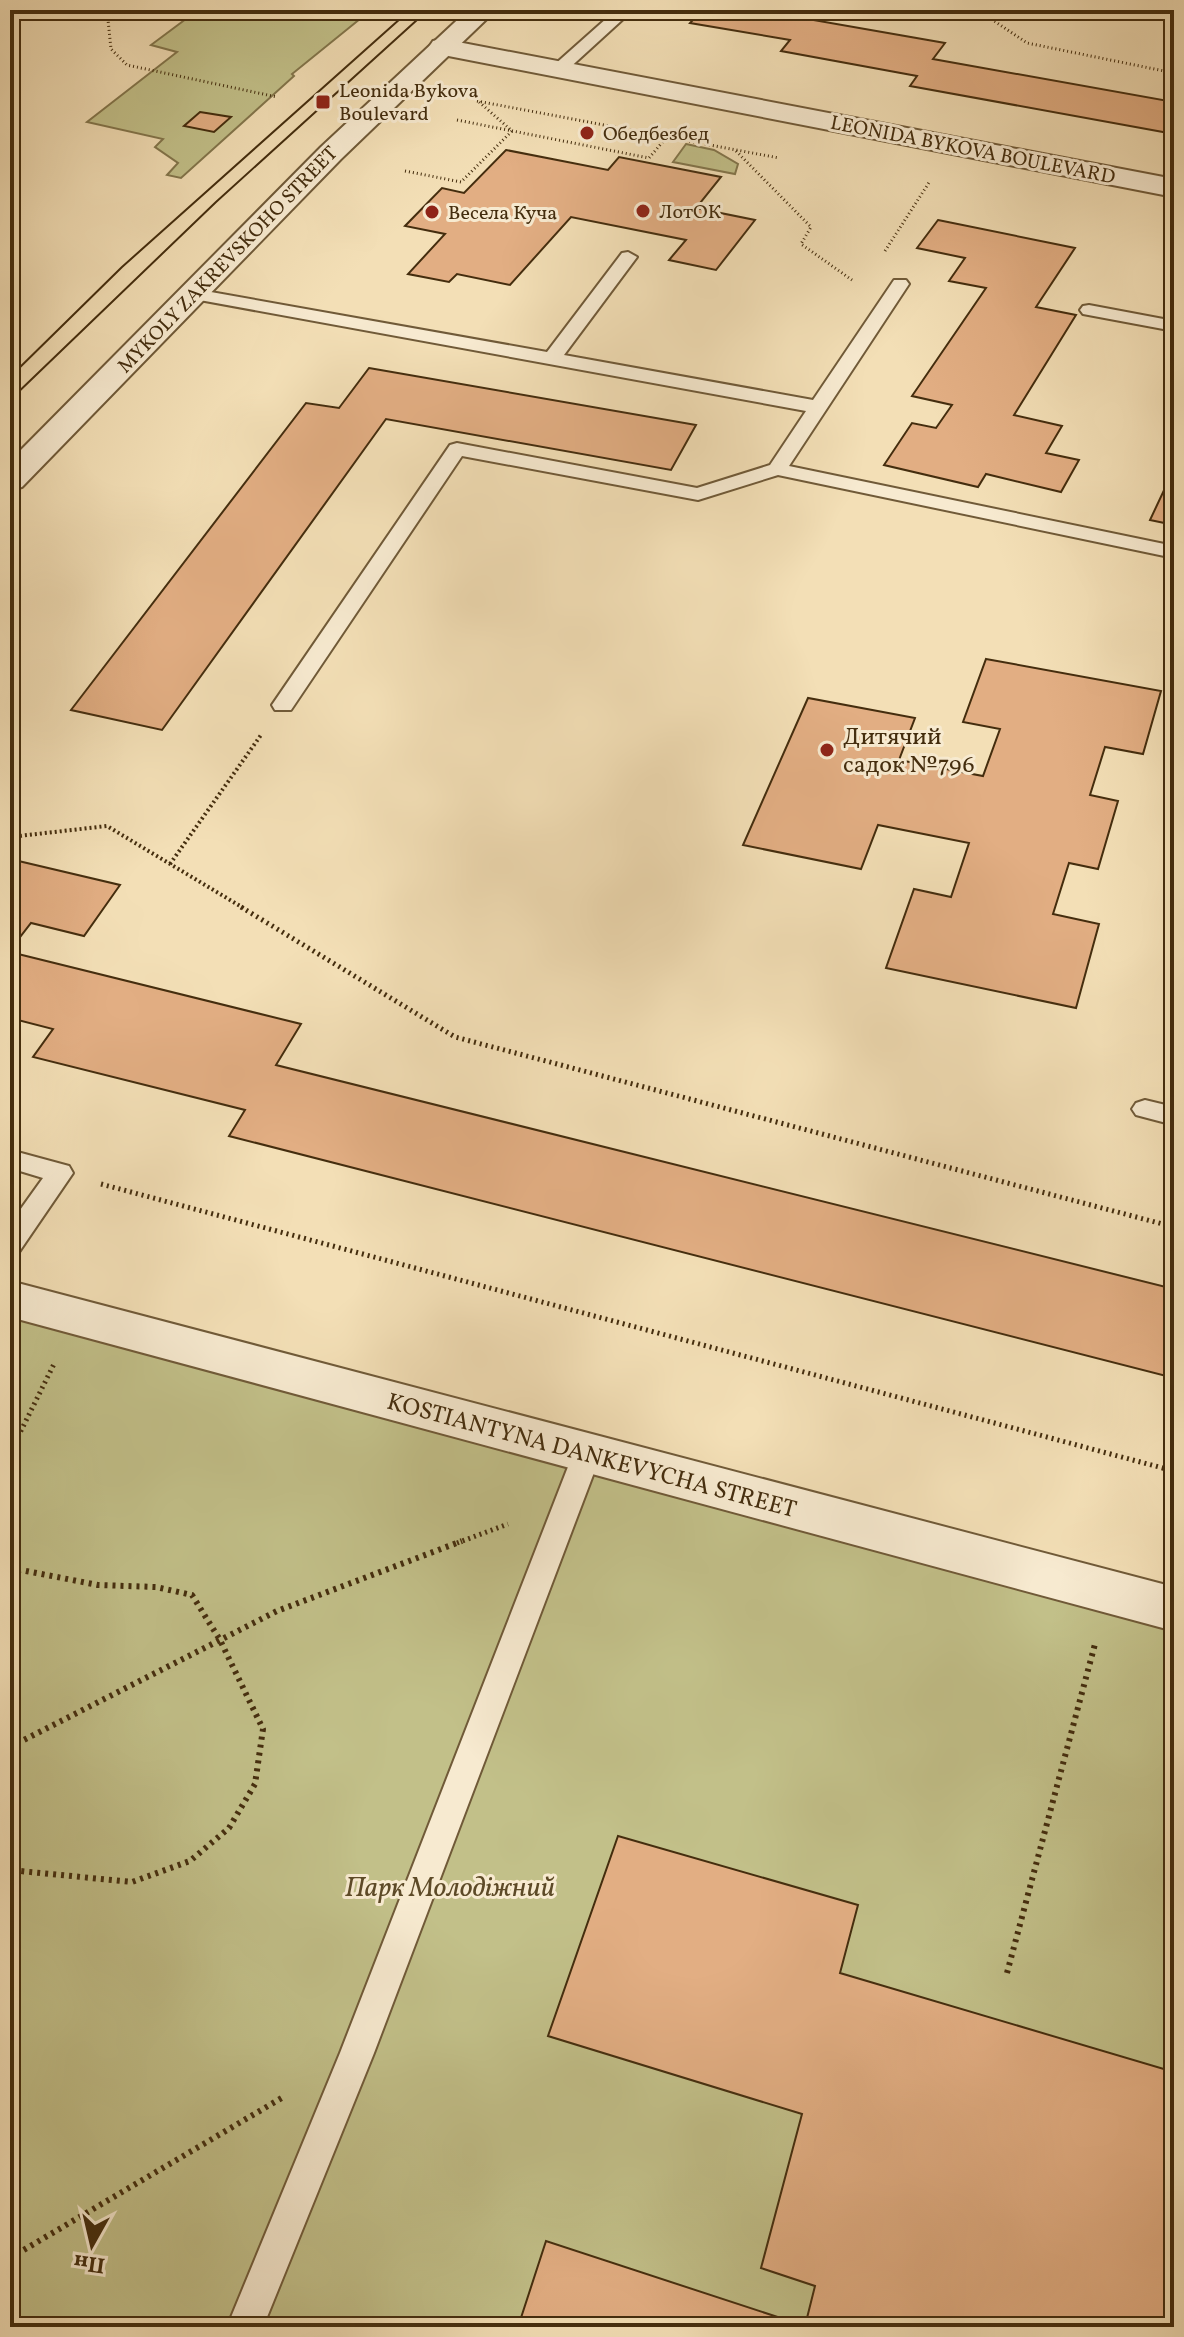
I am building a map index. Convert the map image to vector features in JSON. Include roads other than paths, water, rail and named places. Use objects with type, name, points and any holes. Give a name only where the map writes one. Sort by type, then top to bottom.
[{"type":"street","name":"MYKOLY ZAKREVSKOHO STREET","points":[[10,480],[331,153],[483,10]]},
{"type":"street","name":"LEONIDA BYKOVA BOULEVARD","points":[[442,47],[1174,188]]},
{"type":"street","name":"KOSTIANTYNA DANKEVYCHA STREET","points":[[10,1299],[1174,1609]]},
{"type":"lane","points":[[559,69],[625,10]]},
{"type":"lane","points":[[551,360],[628,257]]},
{"type":"lane","points":[[777,469],[900,284]]},
{"type":"lane","points":[[194,294],[818,407]]},
{"type":"lane","points":[[1089,310],[1174,326]]},
{"type":"lane","points":[[283,705],[457,449],[698,494],[777,469],[1174,552]]},
{"type":"lane","points":[[1145,1109],[1174,1116]]},
{"type":"lane","points":[[10,1159],[60,1173],[10,1245]]},
{"type":"lane","points":[[245,2327],[357,2053],[587,1454]]},
{"type":"tram line","points":[[10,377],[122,267],[410,10]]},
{"type":"tram line","points":[[10,400],[216,202],[428,10]]},
{"type":"place","name":"Leonida Bykova Boulevard","points":[[323,102]]},
{"type":"place","name":"Обедбезбед","points":[[587,133]]},
{"type":"place","name":"ЛотОК","points":[[643,211]]},
{"type":"place","name":"Весела Куча","points":[[432,212]]},
{"type":"place","name":"Дитячий садок №796","points":[[827,750]]},
{"type":"park label","name":"Парк Молодіжний","points":[[450,1886]]}]
